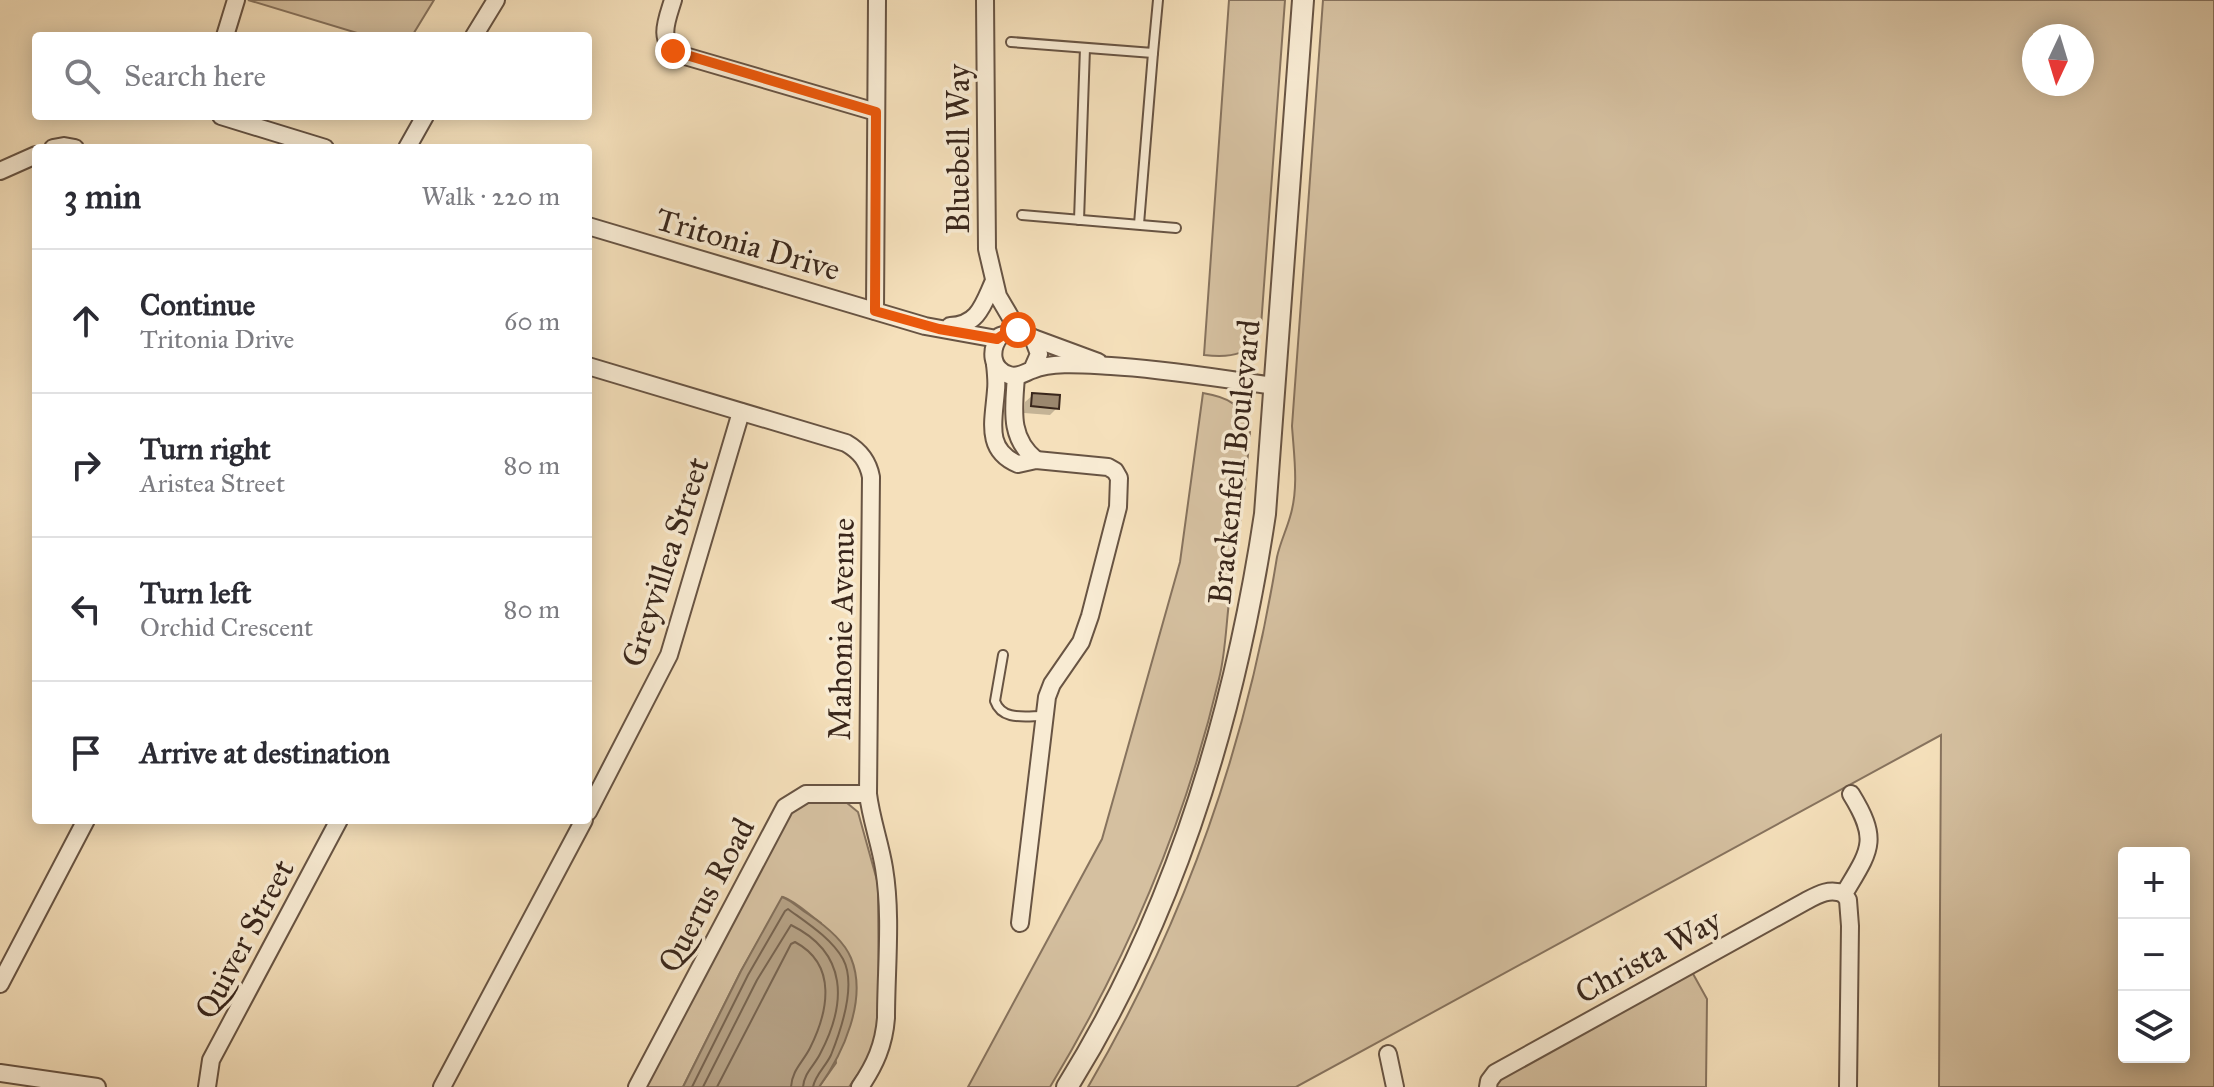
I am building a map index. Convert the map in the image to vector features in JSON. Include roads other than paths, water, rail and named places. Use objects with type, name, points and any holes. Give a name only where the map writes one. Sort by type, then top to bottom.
[{"type":"street","points":[[226,32],[236,0]]},
{"type":"street","points":[[476,32],[496,0]]},
{"type":"street","points":[[673,0],[664,36],[669,47],[678,54],[876,112]]},
{"type":"street","points":[[875,311],[877,0]]},
{"type":"street","name":"Bluebell Way","points":[[985,0],[987,249],[996,290],[993,441],[1003,455],[1014,462],[1024,464],[1036,460]]},
{"type":"street","name":"Brackenfell Boulevard","points":[[1067,1087],[1112,1006],[1179,858],[1216,744],[1252,596],[1265,514],[1303,0]]},
{"type":"street","points":[[234,120],[312,144]]},
{"type":"street","points":[[409,144],[423,120]]},
{"type":"street","points":[[0,171],[32,157]]},
{"type":"street","name":"Tritonia Drive","points":[[592,227],[996,349]]},
{"type":"street","points":[[932,328],[958,326],[971,321],[996,290],[1039,354],[1024,373],[1014,415],[1015,432],[1023,447],[1036,460],[1108,467],[1115,471],[1119,483],[1118,507],[1081,642],[1052,684],[1043,716],[1020,923]]},
{"type":"street","points":[[1111,366],[1026,334],[996,349],[1001,371],[1024,373],[1053,366],[1111,366],[1275,386]]},
{"type":"street","name":"Mahonie Avenue","points":[[592,367],[846,443],[862,454],[870,470],[868,794],[886,890],[886,1018],[879,1055],[860,1087]]},
{"type":"street","name":"Greyvillea Street","points":[[592,804],[669,655],[741,412]]},
{"type":"street","name":"Querus Road","points":[[637,1087],[785,807],[806,794],[868,794]]},
{"type":"street","points":[[1848,1087],[1850,926],[1848,900],[1844,894],[1869,846],[1865,816],[1851,794]]},
{"type":"street","points":[[0,984],[84,824]]},
{"type":"street","name":"Quiver Street","points":[[207,1087],[211,1060],[337,824]]},
{"type":"street","points":[[442,1087],[582,824]]},
{"type":"street","name":"Christa Way","points":[[1488,1087],[1495,1073],[1806,901],[1823,892],[1844,894]]},
{"type":"street","points":[[1388,1054],[1395,1087]]},
{"type":"street","points":[[0,1073],[97,1087]]},
{"type":"lane","points":[[1139,224],[1158,0]]},
{"type":"lane","points":[[1011,42],[1153,53]]},
{"type":"lane","points":[[1079,220],[1085,48]]},
{"type":"lane","points":[[1022,215],[1176,228]]},
{"type":"lane","points":[[1003,655],[995,701],[997,707],[1001,713],[1009,715],[1043,716]]},
{"type":"water","points":[[782,897],[826,928],[851,958],[857,991],[855,1008],[837,1059],[819,1087],[683,1087],[741,971]]}]
